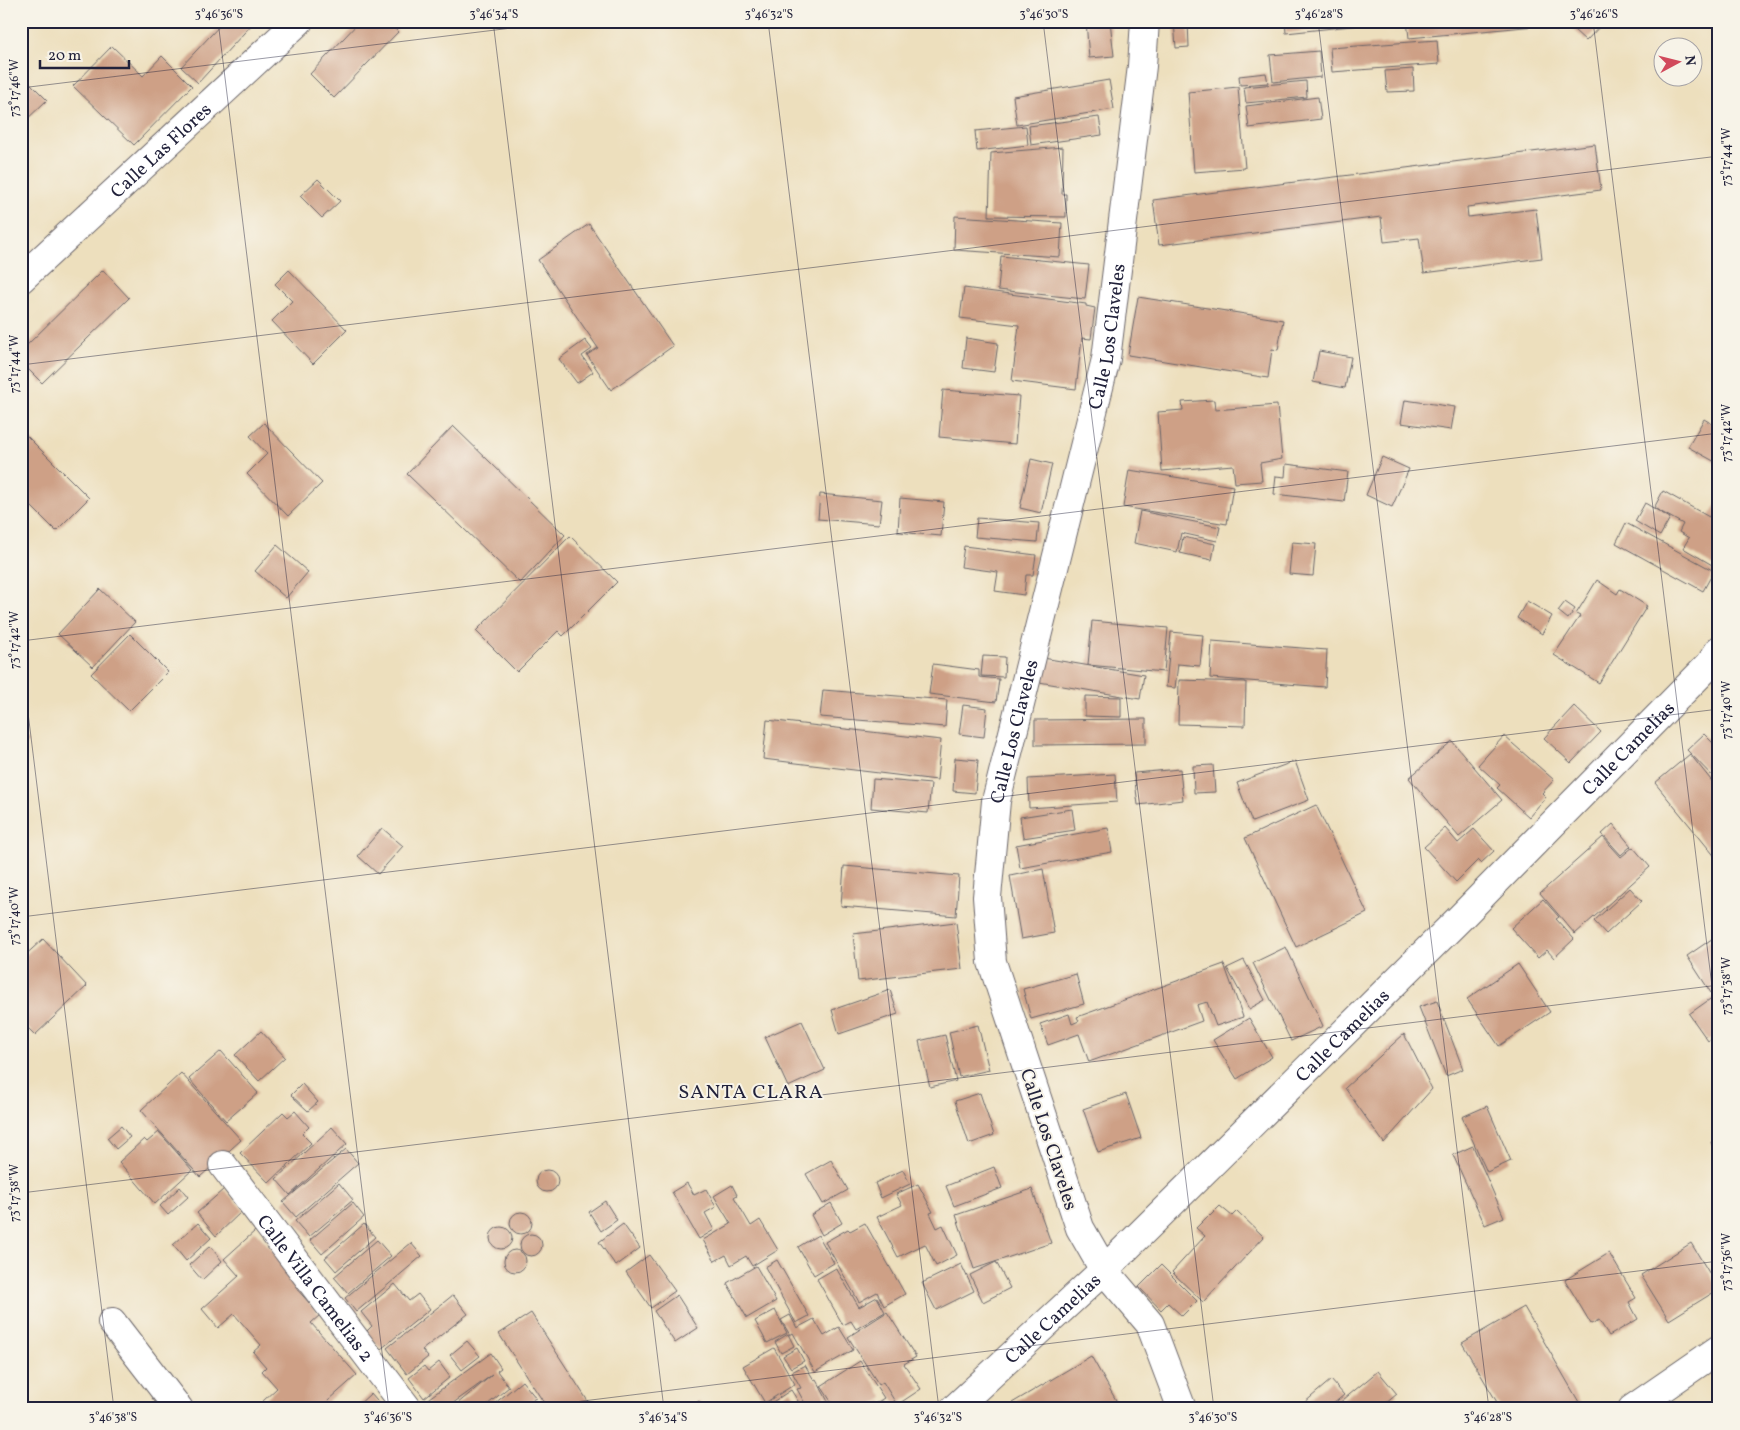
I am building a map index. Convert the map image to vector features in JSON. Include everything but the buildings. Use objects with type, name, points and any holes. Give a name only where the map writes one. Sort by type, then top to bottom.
[{"type":"street","name":"Calle Las Flores","points":[[21,279],[299,21]]},
{"type":"street","name":"Calle Los Claveles","points":[[1145,21],[1142,66],[1106,359],[996,801],[987,897],[992,962],[1080,1228],[1104,1270],[1150,1324],[1182,1409]]},
{"type":"street","name":"Calle Camelias","points":[[954,1409],[1104,1270],[1461,917],[1710,664],[1719,650]]},
{"type":"street","name":"Calle Villa Camelias 2","points":[[223,1165],[408,1409]]},
{"type":"street","points":[[112,1322],[179,1409]]},
{"type":"street","points":[[1632,1409],[1719,1349]]},
{"type":"district","name":"SANTA CLARA","points":[[751,1091]]}]
